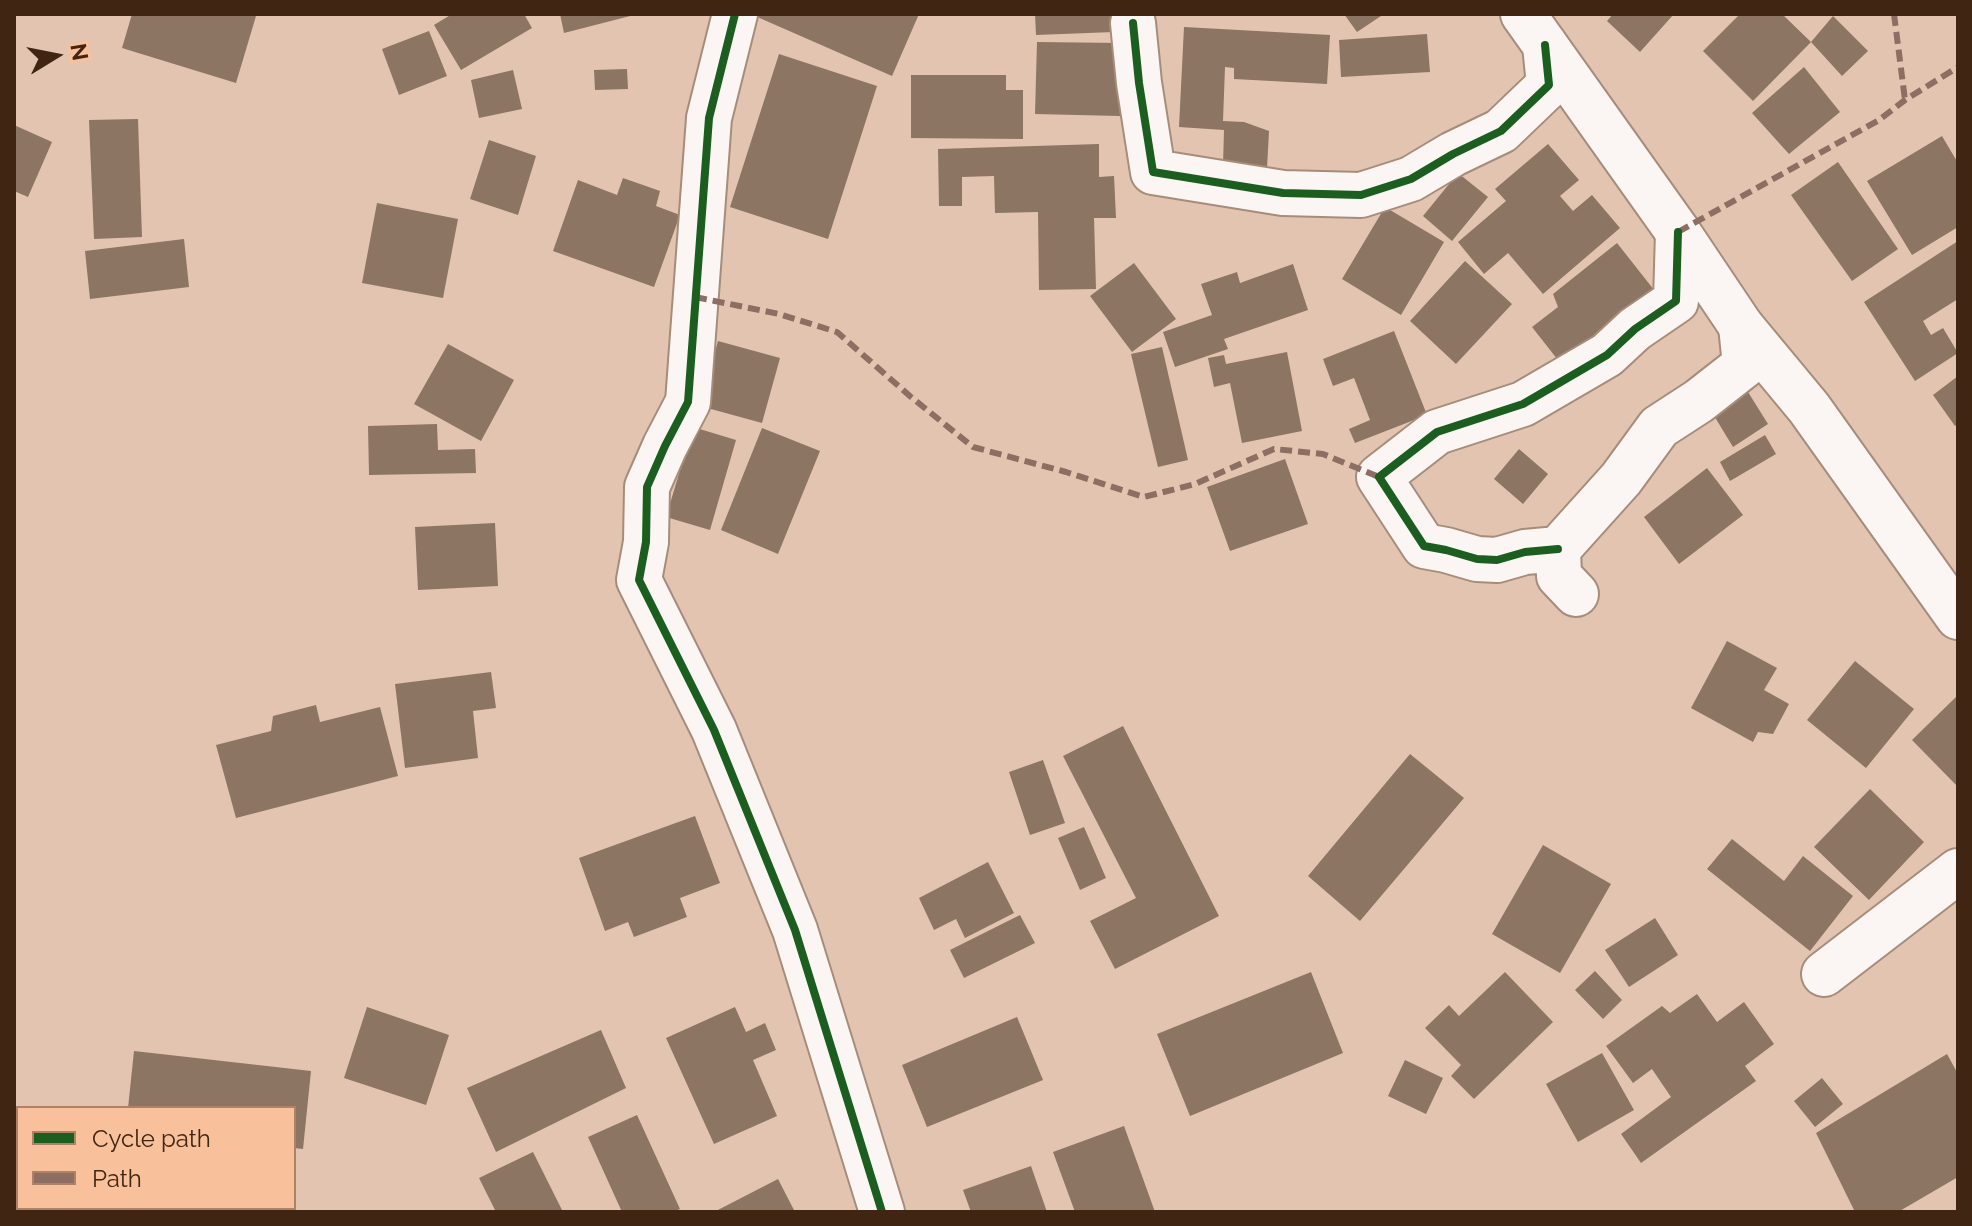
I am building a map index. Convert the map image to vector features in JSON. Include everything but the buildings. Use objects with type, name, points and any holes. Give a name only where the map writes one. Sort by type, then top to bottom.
[{"type":"street","points":[[735,14],[709,118],[688,402],[647,487],[646,542],[639,580],[714,730],[795,930],[882,1212]]},
{"type":"street","points":[[1133,23],[1153,172],[1283,193],[1361,195],[1411,179],[1501,131],[1549,85],[1534,30]]},
{"type":"street","points":[[1534,30],[1741,326],[1809,408],[1958,617]]},
{"type":"street","points":[[1678,232],[1676,301],[1635,329],[1607,355],[1523,404],[1437,432],[1379,477],[1424,546],[1477,559],[1497,560],[1525,552],[1558,549],[1621,479],[1659,427],[1745,365],[1741,326]]},
{"type":"street","points":[[1558,549],[1559,576],[1576,594]]},
{"type":"street","points":[[1824,974],[1958,871]]},
{"type":"marked path","points":[[1894,14],[1905,100]]},
{"type":"marked path","points":[[1678,232],[1879,120],[1958,67]]},
{"type":"marked path","points":[[695,297],[779,314],[837,332],[973,447],[1144,497],[1195,484],[1274,449],[1323,454],[1379,477]]},
{"type":"cycle path","points":[[735,14],[709,118],[688,402],[647,487],[646,542],[639,580],[714,730],[795,930],[882,1212]]},
{"type":"cycle path","points":[[1133,23],[1153,172],[1283,193],[1361,195],[1411,179],[1501,131],[1549,85],[1545,45]]},
{"type":"cycle path","points":[[1558,549],[1525,552],[1497,560],[1477,559],[1424,546],[1379,477],[1437,432],[1523,404],[1607,355],[1635,329],[1676,301],[1678,232]]}]
